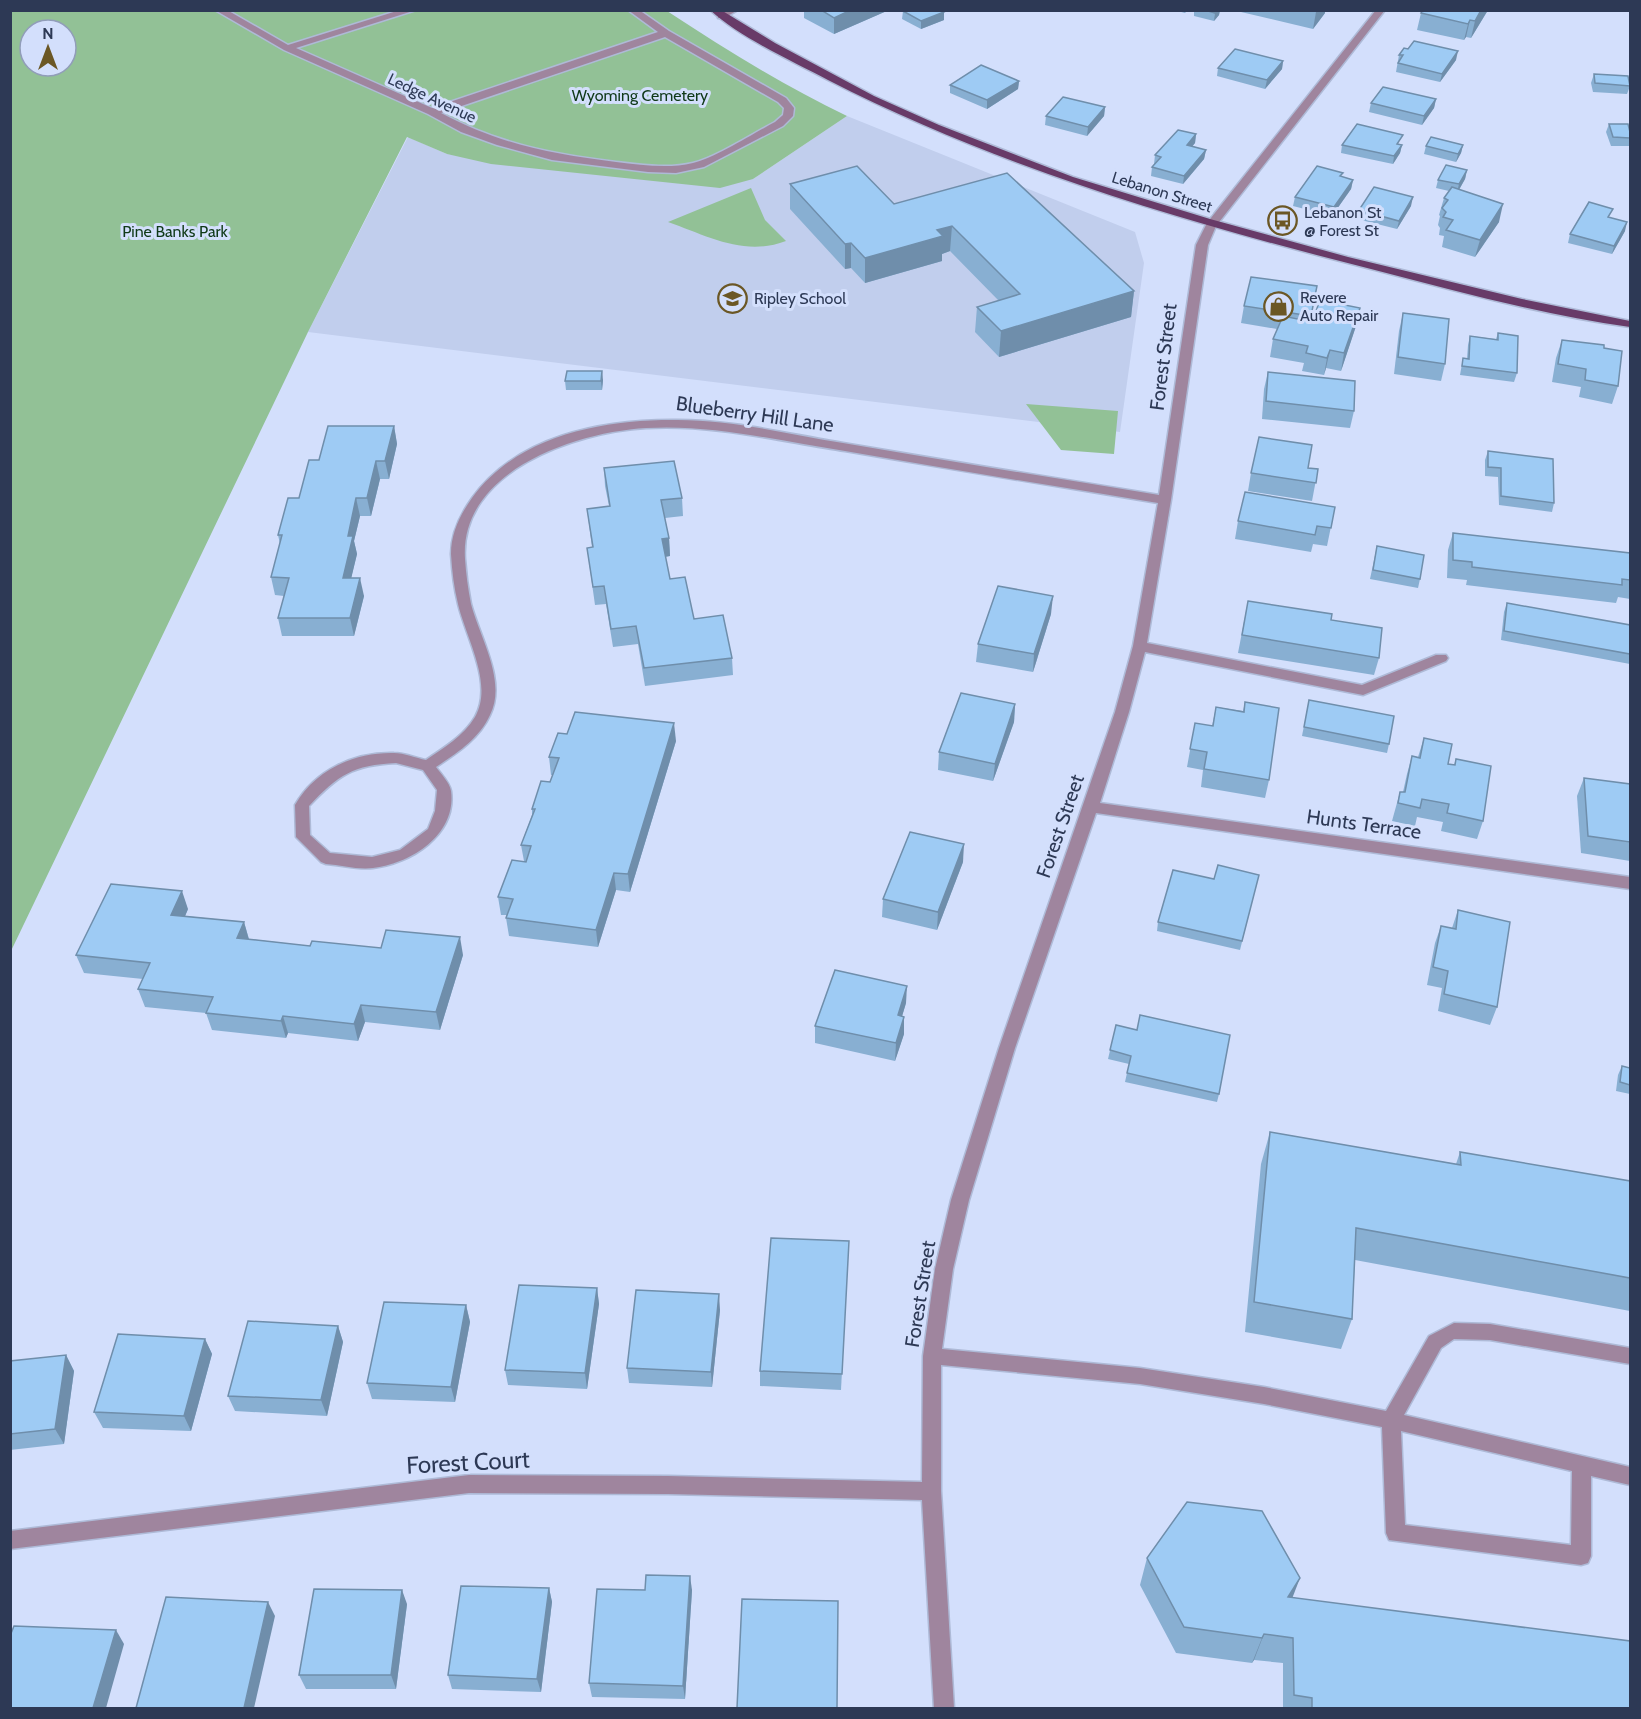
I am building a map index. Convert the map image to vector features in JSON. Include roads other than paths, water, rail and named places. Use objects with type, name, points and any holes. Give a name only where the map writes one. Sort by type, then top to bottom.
[{"type":"main road","name":"Lebanon Street","points":[[718,13],[840,83],[933,127],[1126,200],[1211,225],[1507,299],[1630,324]]},
{"type":"street","name":"Ledge Avenue","points":[[219,10],[287,48],[432,112],[481,137],[528,152],[595,164],[676,170],[696,167],[779,124],[790,112],[788,105],[782,100],[666,33]]},
{"type":"street","points":[[287,48],[412,10]]},
{"type":"street","points":[[632,10],[666,33]]},
{"type":"street","points":[[718,13],[734,10]]},
{"type":"street","name":"Forest Street","points":[[944,1708],[931,1491],[932,1356],[944,1269],[960,1200],[1007,1048],[1091,807],[1122,712],[1140,646],[1165,500],[1196,272],[1202,245],[1211,225],[1381,10]]},
{"type":"street","points":[[432,112],[666,33]]},
{"type":"street","name":"Blueberry Hill Lane","points":[[429,766],[458,744],[477,724],[487,706],[487,680],[463,594],[459,563],[459,540],[468,515],[482,494],[502,472],[526,454],[571,436],[612,426],[656,422],[701,424],[1165,500]]},
{"type":"street","points":[[1140,646],[1364,690],[1441,658]]},
{"type":"street","points":[[396,758],[429,766],[444,790],[442,811],[434,832],[405,854],[372,863],[326,858],[303,837],[302,805],[329,774],[365,759],[396,758]]},
{"type":"street","name":"Hunts Terrace","points":[[1091,807],[1630,883]]},
{"type":"street","points":[[1582,1465],[1581,1556],[1396,1533],[1390,1420],[1435,1342],[1445,1332],[1467,1329],[1630,1356]]},
{"type":"street","points":[[932,1356],[1142,1376],[1390,1420],[1630,1476]]},
{"type":"street","name":"Forest Court","points":[[10,1540],[469,1484],[668,1485],[931,1491]]},
{"type":"place","name":"Lebanon St @ Forest St","points":[[1283,221]]},
{"type":"place","name":"Ripley School","points":[[733,298]]},
{"type":"place","name":"Revere Auto Repair","points":[[1279,306]]},
{"type":"park label","name":"Wyoming Cemetery","points":[[640,95]]},
{"type":"park label","name":"Pine Banks Park","points":[[175,231]]}]
